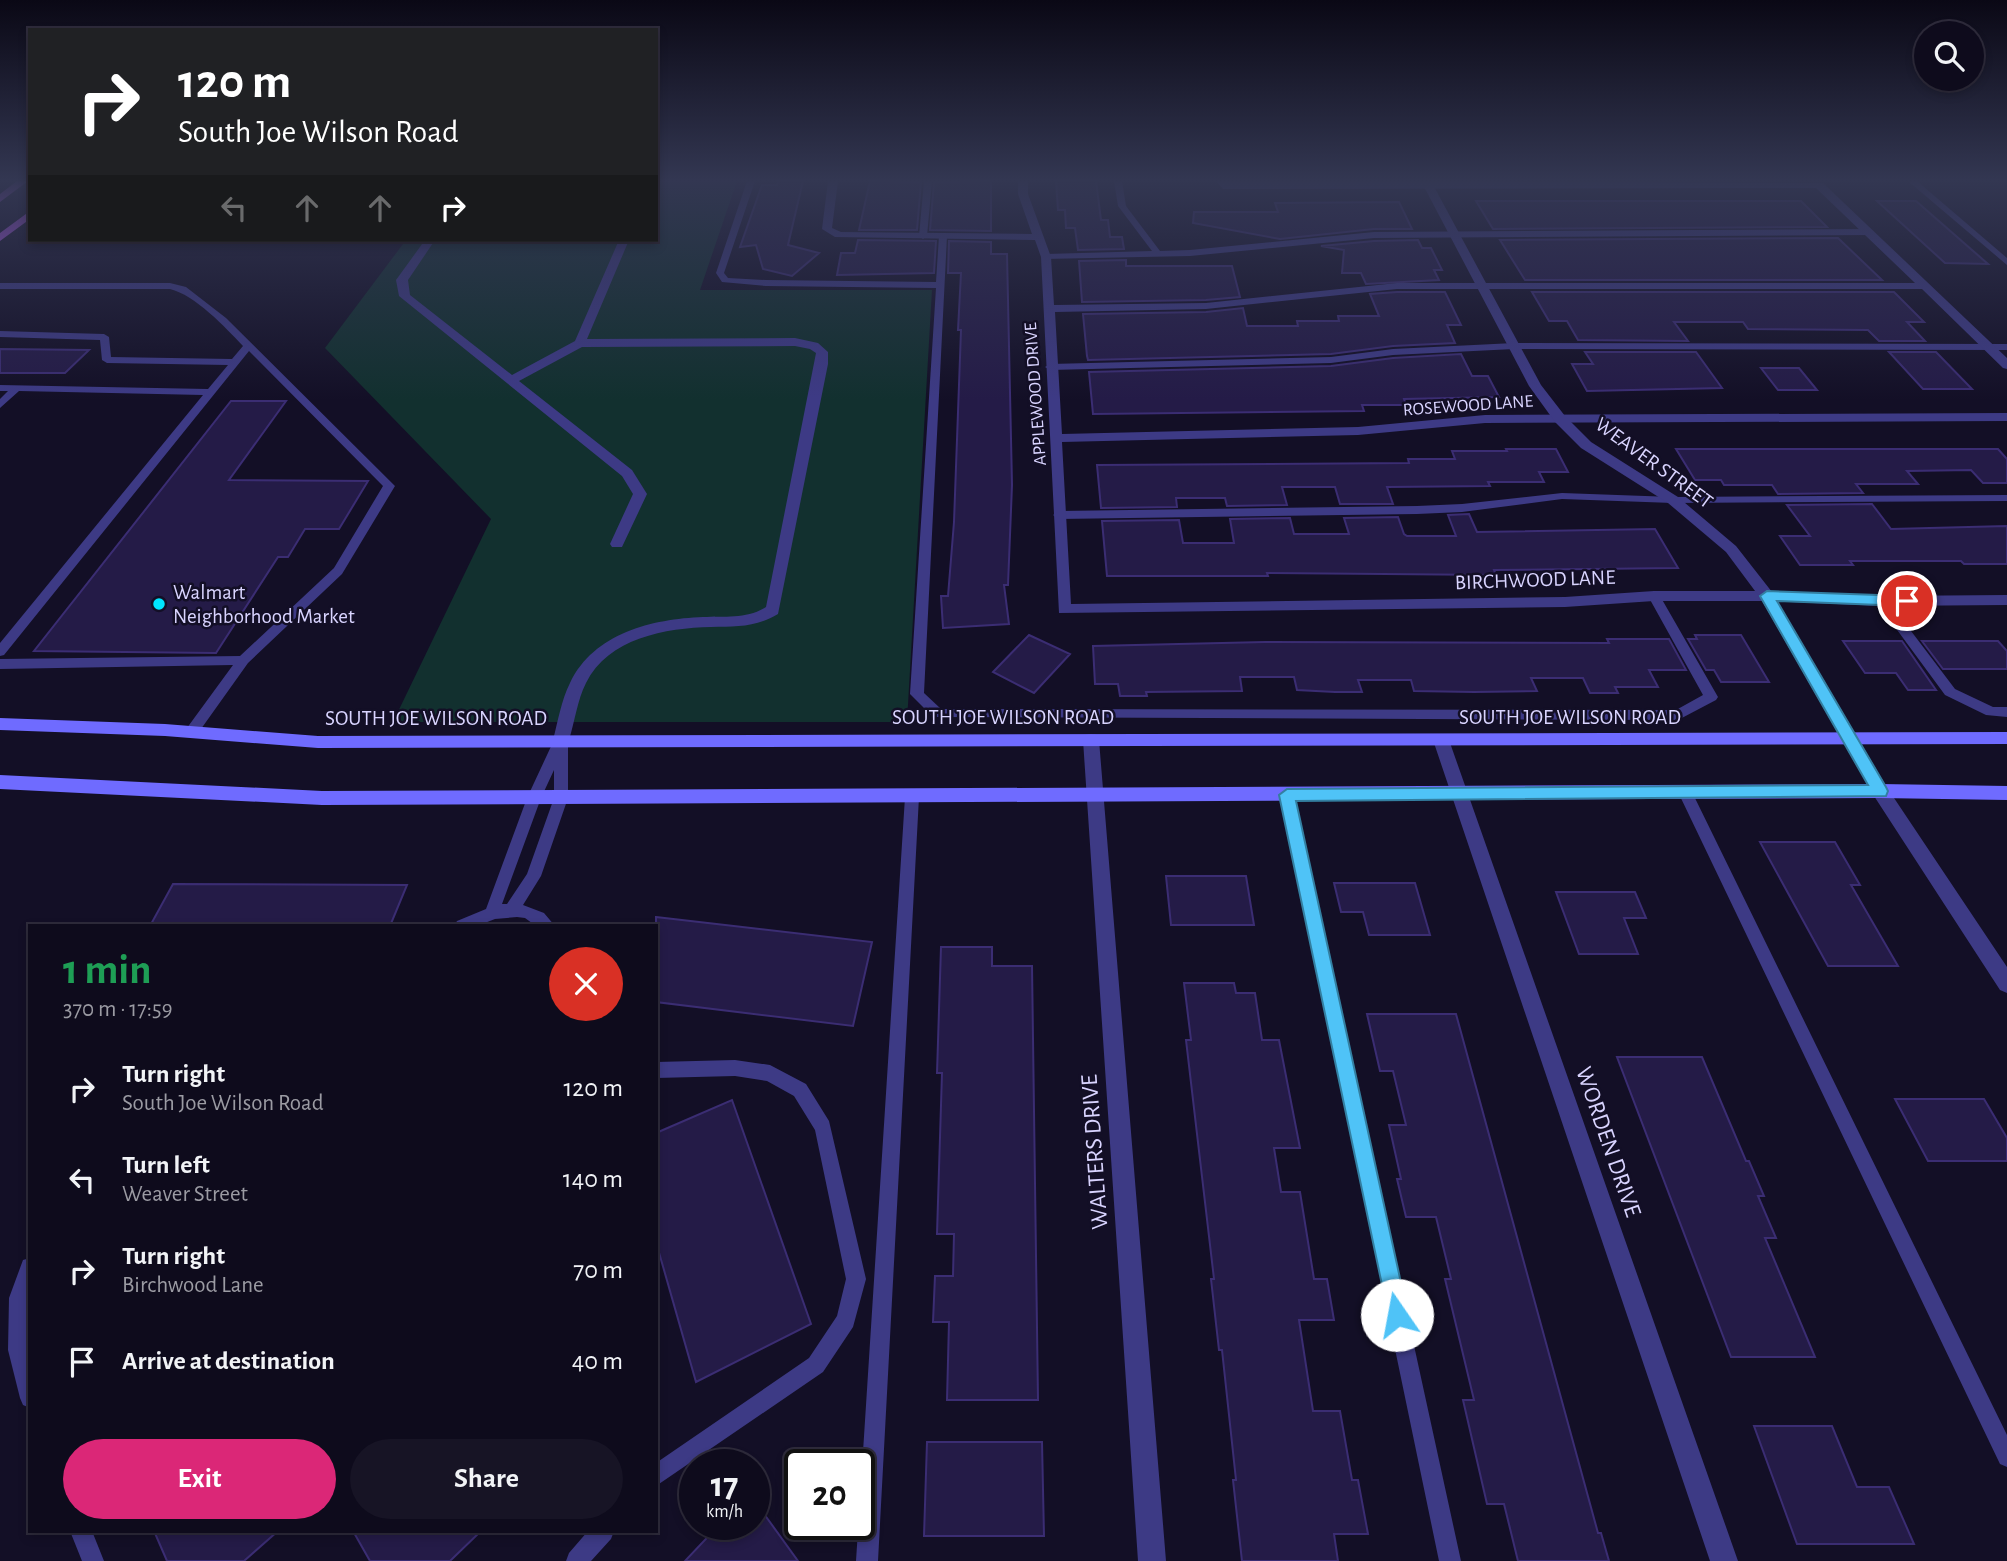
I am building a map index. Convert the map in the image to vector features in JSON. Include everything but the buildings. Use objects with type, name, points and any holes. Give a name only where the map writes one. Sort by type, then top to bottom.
[{"type":"main road","name":"SOUTH JOE WILSON ROAD","points":[[0,724],[191,732],[318,741],[2007,738]]},
{"type":"main road","points":[[0,782],[322,798],[1880,791],[2007,793]]},
{"type":"street","points":[[420,254],[402,280],[405,296],[627,473],[640,494],[617,544]]},
{"type":"street","points":[[580,343],[618,254]]},
{"type":"street","name":"APPLEWOOD DRIVE","points":[[1045,254],[1050,367],[1057,438],[1064,609]]},
{"type":"street","name":"WEAVER STREET","points":[[1465,254],[1535,386],[1560,419],[1586,445],[1673,500],[1731,549],[1767,596],[1880,791],[2007,984]]},
{"type":"street","points":[[1891,254],[2007,365]]},
{"type":"street","points":[[1048,309],[1206,306],[1398,286],[1923,286]]},
{"type":"street","points":[[510,381],[580,343],[794,342],[814,346],[822,352],[822,364],[773,610],[751,621],[676,623],[636,634],[598,655],[581,676],[561,740]]},
{"type":"street","name":"ROSEWOOD LANE","points":[[1057,438],[1358,431],[1485,419],[2007,418]]},
{"type":"street","name":"BIRCHWOOD LANE","points":[[1064,609],[1565,602],[1654,596],[1767,596],[1882,601],[2007,600]]},
{"type":"street","name":"WALTERS DRIVE","points":[[1091,740],[1152,1561]]},
{"type":"street","name":"WORDEN DRIVE","points":[[1441,740],[1724,1561]]},
{"type":"lane","points":[[726,254],[720,273],[725,280],[939,285]]},
{"type":"lane","points":[[942,254],[917,694],[938,714],[1678,715],[1711,697],[1654,596]]},
{"type":"lane","points":[[1046,257],[1158,254]]},
{"type":"lane","points":[[2,288],[170,286],[183,289],[223,320],[389,486],[338,571],[243,660],[191,732]]},
{"type":"lane","points":[[0,334],[104,337],[107,360],[234,362]]},
{"type":"lane","points":[[0,652],[248,346]]},
{"type":"lane","points":[[1050,367],[1331,360],[1393,352],[1514,346],[2007,347]]},
{"type":"lane","points":[[0,388],[211,392]]},
{"type":"lane","points":[[0,405],[16,389]]},
{"type":"lane","points":[[1059,515],[1417,510],[1562,496],[1673,500],[2007,498]]},
{"type":"lane","points":[[1882,601],[1950,692],[1991,712],[2007,712]]},
{"type":"lane","points":[[0,664],[243,660]]},
{"type":"lane","points":[[512,909],[534,876],[561,798],[561,740]]},
{"type":"lane","points":[[492,912],[534,798],[561,740]]},
{"type":"lane","points":[[1685,792],[2007,1457]]},
{"type":"lane","points":[[1287,795],[1450,1561]]},
{"type":"lane","points":[[867,1561],[912,797]]},
{"type":"lane","points":[[466,924],[492,912],[512,909],[530,912],[545,924]]},
{"type":"lane","points":[[658,1070],[735,1068],[770,1073],[800,1090],[823,1128],[856,1279],[846,1320],[816,1365],[658,1475]]},
{"type":"lane","points":[[28,1273],[19,1298],[18,1350],[28,1390]]},
{"type":"lane","points":[[82,1533],[93,1561]]},
{"type":"lane","points":[[577,1561],[601,1533]]},
{"type":"green space","points":[[396,254],[712,254],[700,290],[932,290],[907,722],[393,722],[491,519],[325,348]]},
{"type":"place","name":"Walmart Neighborhood Market","points":[[159,604]]},
{"type":"route","points":[[1397,1315],[1287,795],[1880,791],[1767,596],[1907,601]]}]
